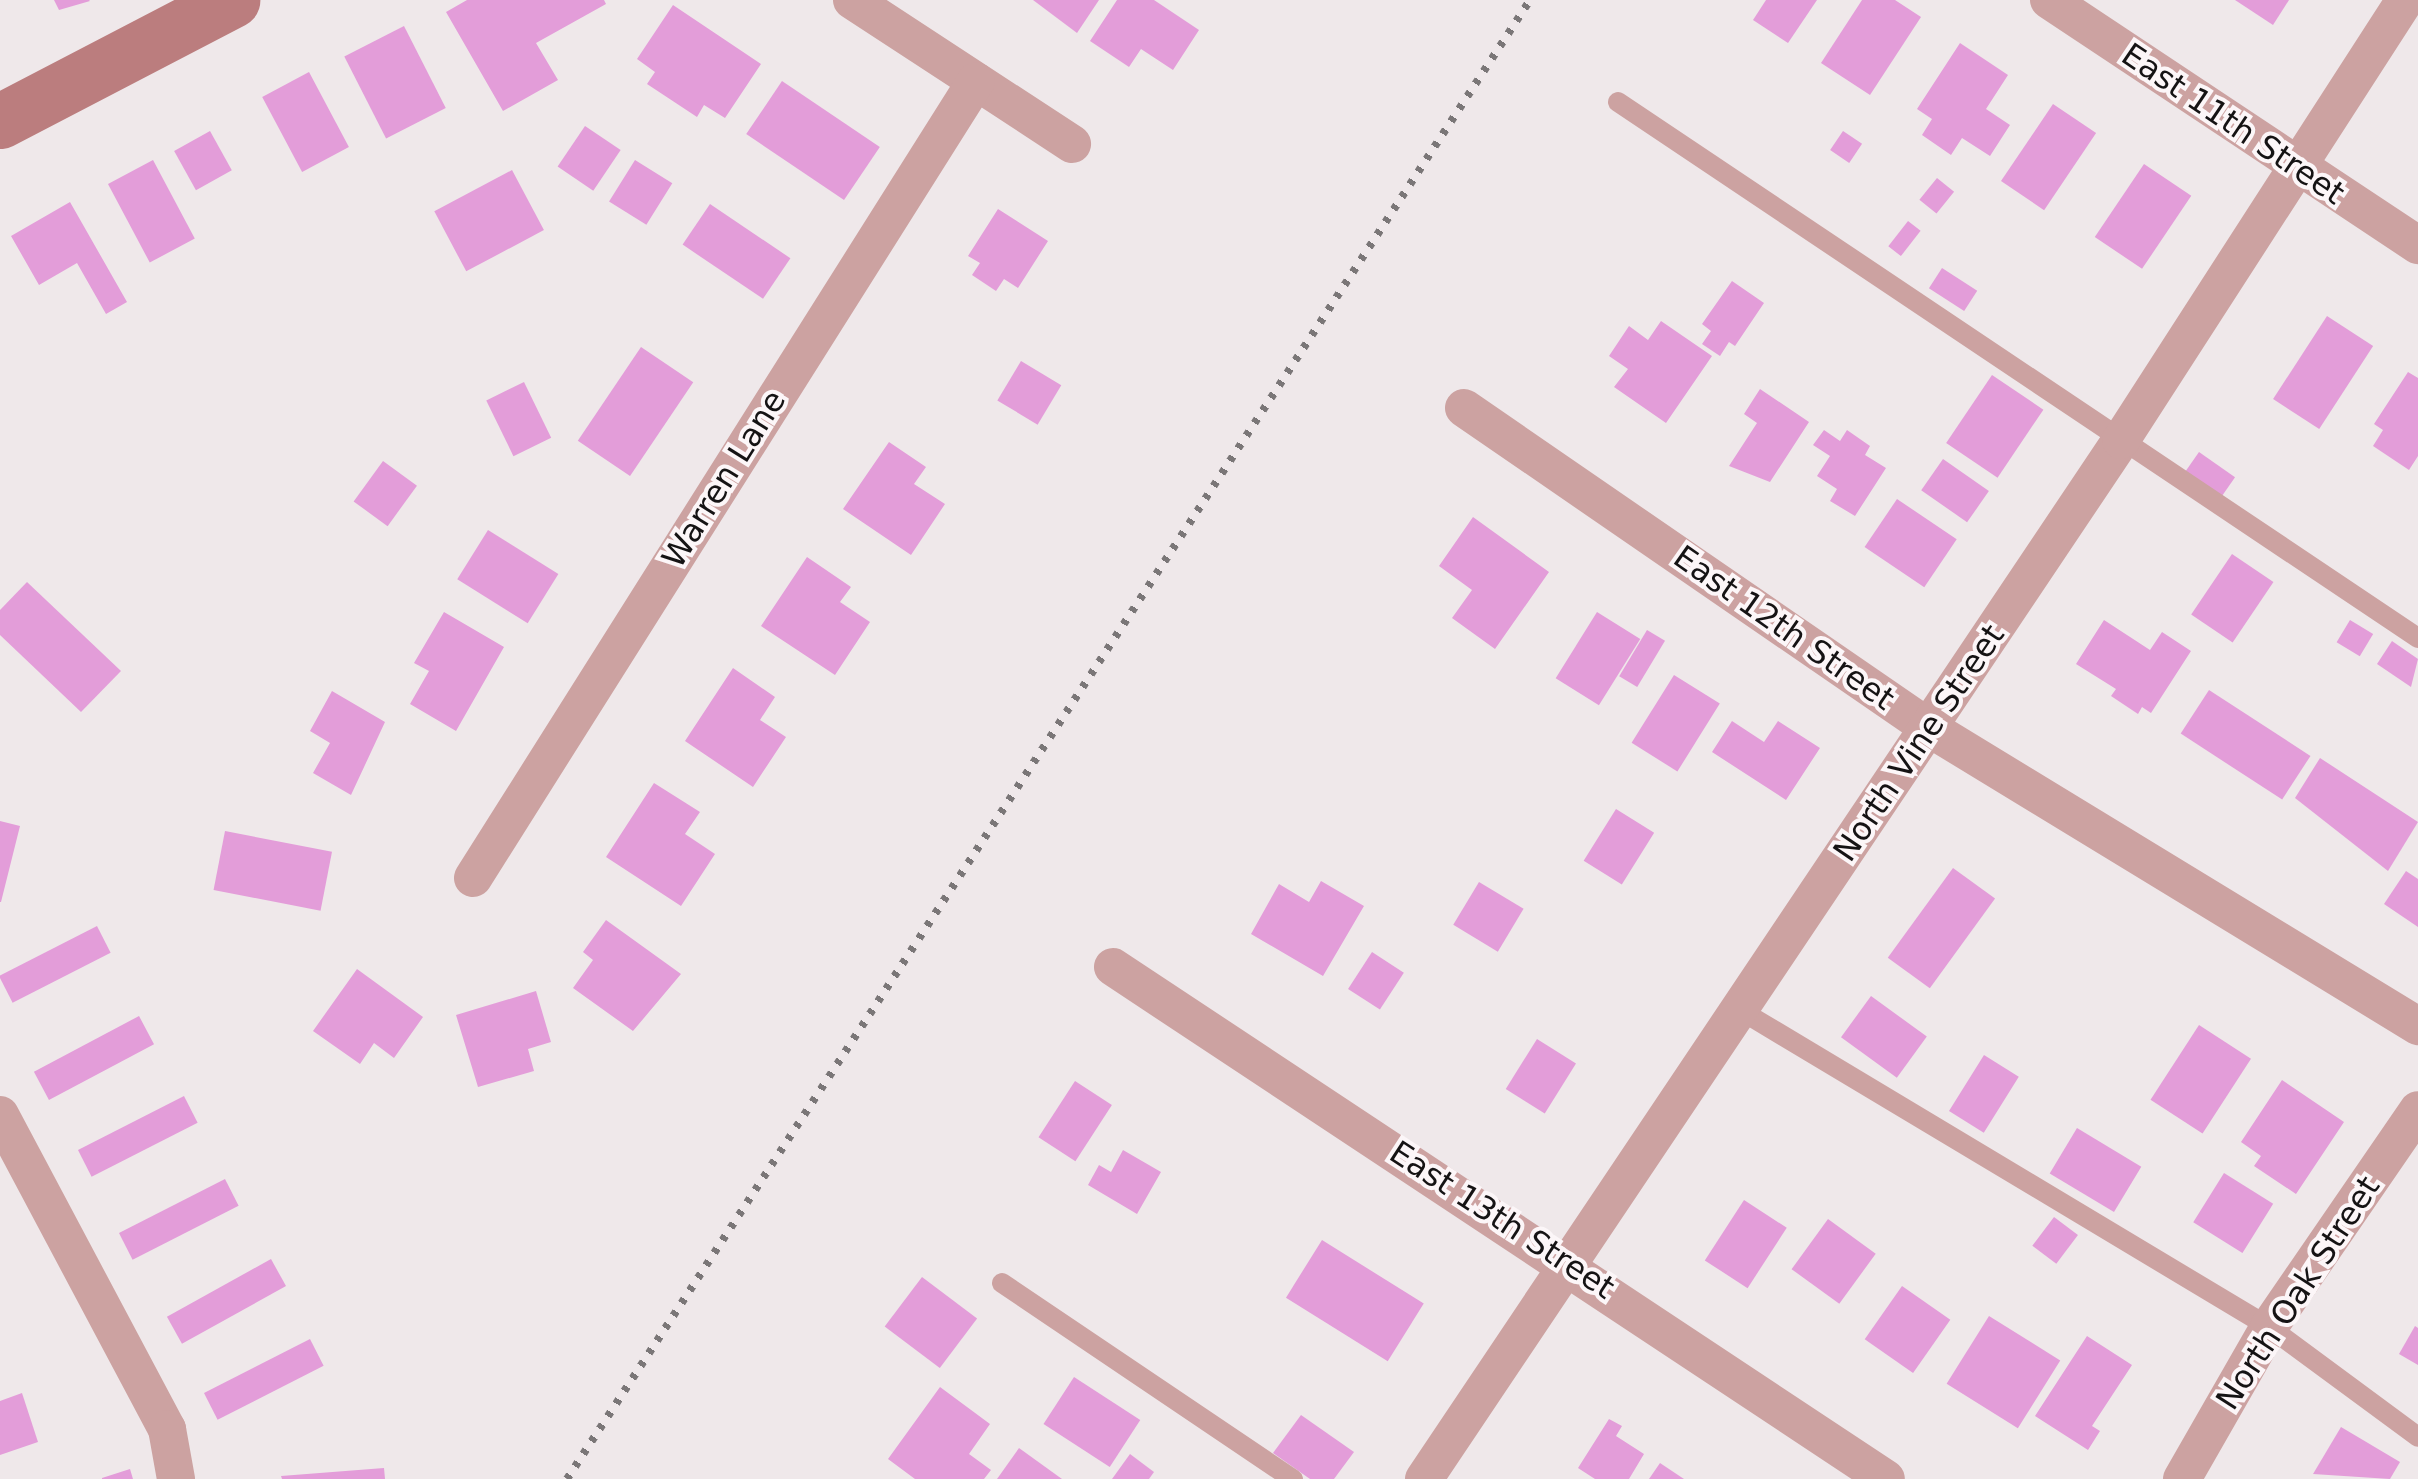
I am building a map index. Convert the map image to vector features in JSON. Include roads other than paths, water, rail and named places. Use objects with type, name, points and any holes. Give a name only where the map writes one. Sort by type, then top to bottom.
[{"type":"main road","points":[[0,121],[232,0]]},
{"type":"street","points":[[852,0],[1072,144]]},
{"type":"street","name":"East 11th Street","points":[[2049,0],[2299,170],[2418,245]]},
{"type":"street","name":"North Vine Street","points":[[1424,1479],[1930,728],[2299,170],[2405,0]]},
{"type":"street","name":"Warren Lane","points":[[473,878],[976,80]]},
{"type":"street","name":"East 12th Street","points":[[1464,408],[1930,728],[2418,1026]]},
{"type":"street","name":"East 13th Street","points":[[1114,968],[1570,1264],[1886,1479]]},
{"type":"street","name":"North Oak Street","points":[[2182,1479],[2270,1328],[2418,1110]]},
{"type":"street","points":[[0,1115],[168,1429],[176,1479]]},
{"type":"lane","points":[[1618,102],[2418,638]]},
{"type":"lane","points":[[1740,1010],[2270,1328],[2418,1436]]},
{"type":"lane","points":[[1002,1282],[1292,1479]]},
{"type":"railway","points":[[567,1479],[1530,0]]}]
